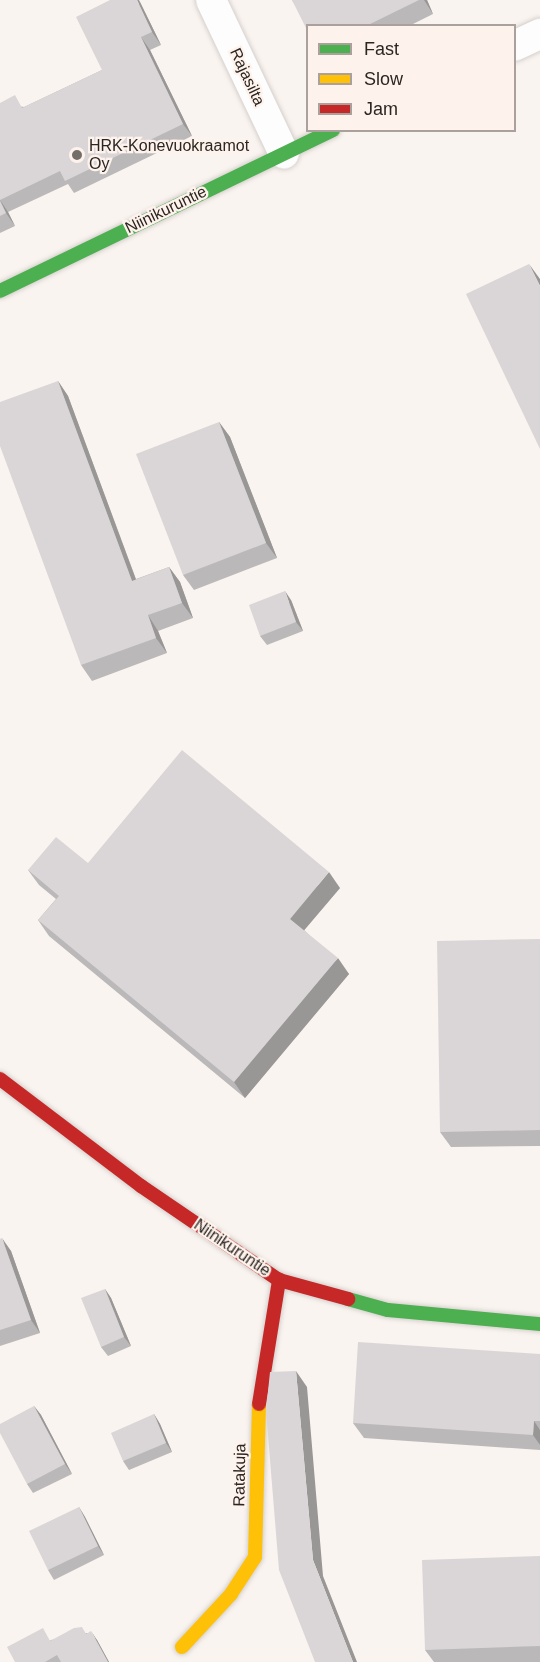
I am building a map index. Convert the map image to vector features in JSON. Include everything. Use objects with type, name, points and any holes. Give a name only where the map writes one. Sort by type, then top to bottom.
[{"type":"street","name":"Rajasilta","points":[[211,0],[284,153]]},
{"type":"street","points":[[516,45],[540,34]]},
{"type":"street","name":"Niinikuruntie","points":[[0,291],[329,132]]},
{"type":"street","name":"Niinikuruntie","points":[[0,1079],[141,1186],[279,1280],[388,1310],[540,1324]]},
{"type":"street","name":"Ratakuja","points":[[182,1647],[231,1594],[255,1557],[258,1409],[279,1280]]},
{"type":"building","name":"HRK-Konevuokraamot Oy","points":[[110,0],[137,0],[152,32],[141,37],[183,124],[65,181],[60,171],[0,200],[0,103],[15,95],[22,108],[102,70],[76,17]]},
{"type":"building","points":[[292,0],[419,0],[370,24],[306,24],[306,28]]},
{"type":"building","points":[[0,201],[6,213],[0,216]]},
{"type":"building","points":[[529,264],[540,286],[540,449],[466,294]]},
{"type":"building","points":[[58,381],[132,581],[169,567],[182,603],[148,615],[156,638],[81,665],[0,446],[0,402]]},
{"type":"building","points":[[219,422],[266,543],[183,575],[136,454]]},
{"type":"building","points":[[285,591],[296,622],[260,636],[249,605]]},
{"type":"building","points":[[182,750],[329,872],[290,919],[338,958],[234,1082],[38,920],[59,896],[28,870],[56,837],[88,863]]},
{"type":"building","points":[[540,939],[540,1130],[440,1132],[437,941]]},
{"type":"building","points":[[2,1238],[31,1320],[0,1330],[0,1239]]},
{"type":"building","points":[[105,1289],[124,1337],[101,1347],[81,1298]]},
{"type":"building","points":[[358,1342],[540,1354],[540,1421],[534,1421],[533,1435],[353,1423]]},
{"type":"building","points":[[296,1371],[313,1560],[353,1662],[315,1662],[279,1570],[266,1411],[270,1372]]},
{"type":"building","points":[[34,1406],[65,1464],[27,1484],[0,1433],[0,1424]]},
{"type":"building","points":[[154,1414],[166,1443],[123,1461],[111,1433]]},
{"type":"building","points":[[79,1507],[98,1546],[48,1570],[29,1531]]},
{"type":"building","points":[[540,1556],[540,1646],[425,1650],[422,1560]]},
{"type":"building","points":[[82,1627],[86,1634],[91,1631],[108,1662],[61,1662],[57,1655],[45,1662],[15,1662],[7,1647],[43,1628],[50,1641],[74,1628]]},
{"type":"traffic: fast","points":[[0,291],[329,132]]},
{"type":"traffic: fast","points":[[348,1299],[388,1310],[540,1324]]},
{"type":"traffic: slow","points":[[182,1647],[231,1594],[255,1557],[259,1404]]},
{"type":"traffic: jam","points":[[0,1079],[141,1186],[279,1280],[348,1299]]},
{"type":"traffic: jam","points":[[259,1404],[279,1280]]},
{"type":"place","name":"HRK-Konevuokraamot Oy","points":[[77,155]]}]
